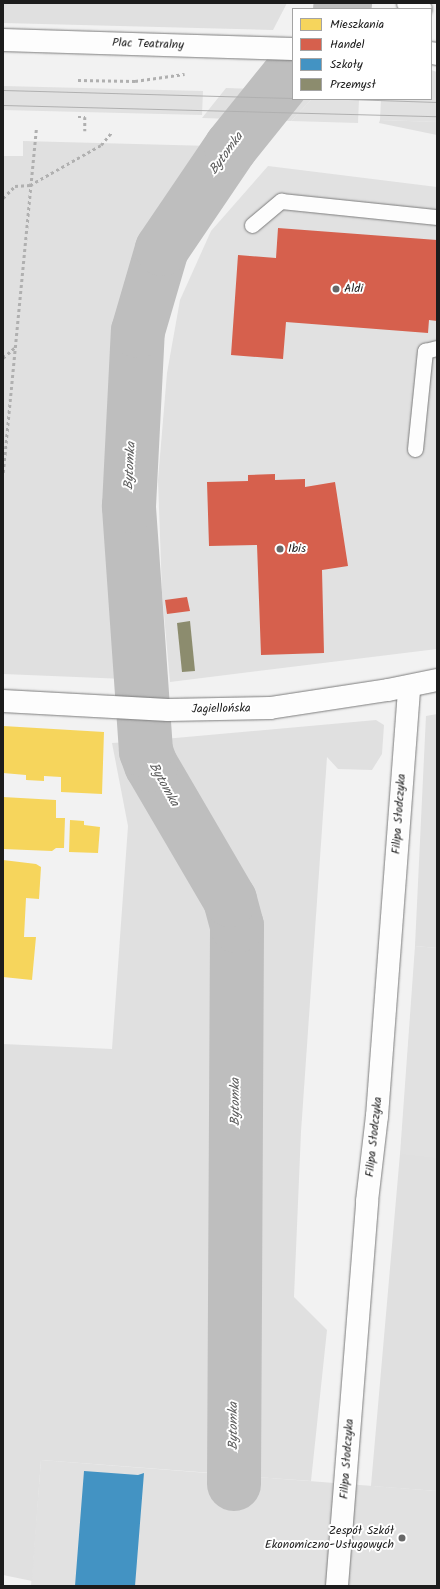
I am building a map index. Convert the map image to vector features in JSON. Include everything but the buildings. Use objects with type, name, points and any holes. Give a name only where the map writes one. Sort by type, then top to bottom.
[{"type":"street","points":[[408,3],[419,8]]},
{"type":"street","name":"Plac Teatralny","points":[[3,40],[292,49]]},
{"type":"street","name":"Jagiellońska","points":[[3,700],[168,710],[270,708],[408,687],[437,680]]},
{"type":"street","name":"Filipa Słodczyka","points":[[337,1586],[367,1201],[377,1116],[408,687]]},
{"type":"lane","points":[[252,225],[281,201],[437,217]]},
{"type":"lane","points":[[415,448],[425,351],[437,348]]},
{"type":"path","points":[[78,80],[135,81],[192,74]]},
{"type":"path","points":[[78,117],[85,117],[85,131]]},
{"type":"path","points":[[3,473],[36,130]]},
{"type":"path","points":[[3,198],[15,186],[30,185],[101,145],[112,132]]},
{"type":"path","points":[[3,358],[14,348]]},
{"type":"shaded area","points":[[3,3],[287,3],[273,30],[3,23]]},
{"type":"shaded area","points":[[432,70],[437,72],[437,98],[432,98]]},
{"type":"shaded area","points":[[3,86],[203,91],[202,115],[3,110]]},
{"type":"shaded area","points":[[226,88],[292,90],[292,100],[311,100],[291,121],[202,118]]},
{"type":"shaded area","points":[[432,98],[437,98],[437,122],[380,120],[381,100],[432,100]]},
{"type":"shaded area","points":[[311,100],[359,100],[358,123],[291,121]]},
{"type":"shaded area","points":[[380,120],[437,122],[437,135],[379,123]]},
{"type":"shaded area","points":[[23,141],[211,146],[153,242],[128,337],[120,504],[125,679],[3,674],[3,156],[23,156]]},
{"type":"shaded area","points":[[268,166],[437,187],[437,649],[170,682],[162,592],[158,480],[167,373],[180,300],[211,231]]},
{"type":"shaded area","points":[[437,714],[437,948],[415,946],[426,716]]},
{"type":"shaded area","points":[[376,720],[384,725],[382,754],[372,770],[338,769],[327,757],[301,1132],[294,1297],[327,1330],[311,1481],[256,1477],[248,1440],[257,947],[231,871],[163,747],[164,739]]},
{"type":"shaded area","points":[[127,742],[135,765],[176,845],[217,911],[220,959],[219,1136],[212,1473],[41,1460],[32,1581],[3,1575],[3,1044],[112,1049],[128,826],[112,743]]},
{"type":"shaded area","points":[[415,946],[437,948],[437,1169],[400,1154]]},
{"type":"shaded area","points":[[400,1154],[436,1158],[437,1491],[371,1486]]},
{"type":"shaded area","points":[[41,1460],[437,1491],[437,1586],[31,1586]]},
{"type":"waterway","name":"Bytomka","points":[[341,8],[345,3]]},
{"type":"waterway","name":"Bytomka","points":[[234,1484],[237,926],[230,900],[151,765],[146,751],[129,506],[138,331],[162,249],[231,147],[292,71]]},
{"type":"tram line","points":[[3,90],[292,98]]},
{"type":"tram line","points":[[378,100],[437,102]]},
{"type":"tram line","points":[[3,105],[437,116]]},
{"type":"place","name":"Aldi","points":[[336,289]]},
{"type":"place","name":"Ibis","points":[[280,549]]},
{"type":"place","name":"Zespół Szkół Ekonomiczno-Usługowych","points":[[402,1538]]}]
